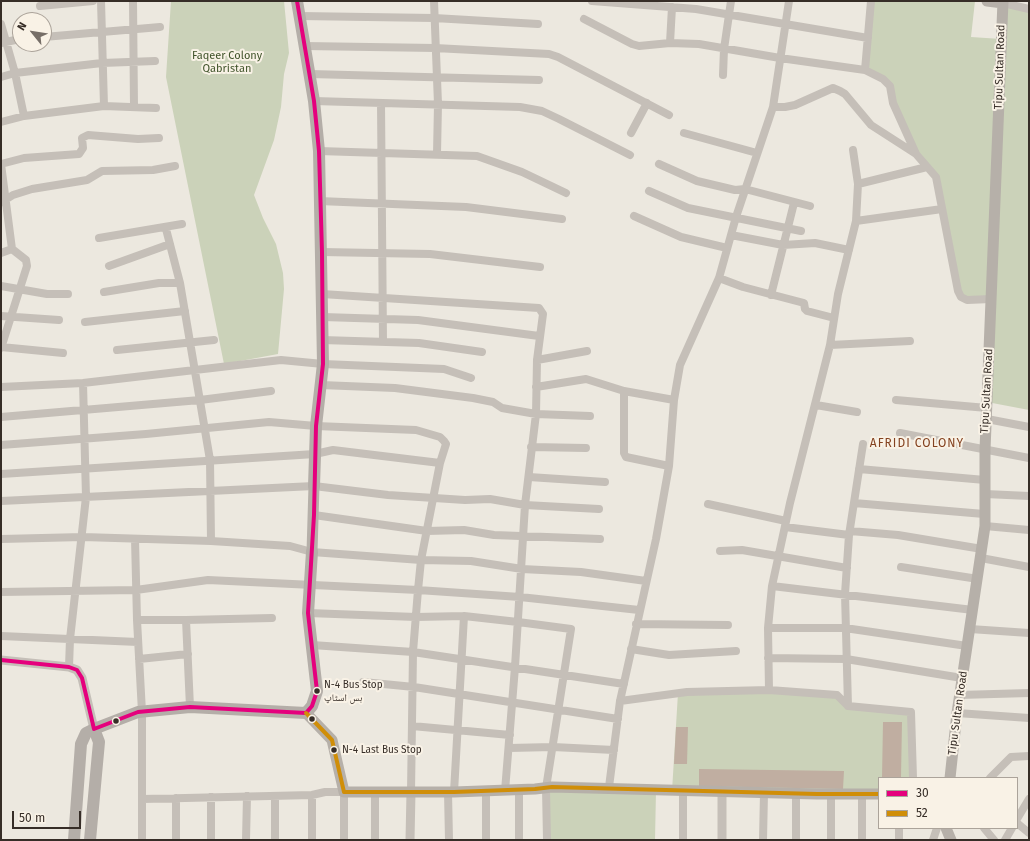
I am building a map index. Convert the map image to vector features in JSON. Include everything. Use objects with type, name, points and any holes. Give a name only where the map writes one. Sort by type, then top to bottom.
[{"type":"main road","points":[[297,1],[314,101],[319,151],[322,252],[323,364],[316,426],[314,515],[308,613],[317,691],[312,706],[306,714]]},
{"type":"main road","points":[[987,1],[1003,2]]},
{"type":"main road","name":"Tipu Sultan Road","points":[[950,777],[957,713],[985,526],[984,450],[987,414],[1003,2]]},
{"type":"main road","points":[[74,840],[81,744],[86,733],[142,712],[190,707],[306,714],[332,740],[344,792],[451,792],[519,790],[552,787],[609,787],[683,791],[796,794],[878,794]]},
{"type":"main road","points":[[90,840],[99,742],[94,729]]},
{"type":"main road","points":[[946,829],[951,840]]},
{"type":"street","points":[[40,6],[93,1]]},
{"type":"street","points":[[101,1],[104,106]]},
{"type":"street","points":[[133,1],[134,107]]},
{"type":"street","points":[[434,1],[438,104],[437,154]]},
{"type":"street","points":[[592,1],[672,6],[729,14],[786,26],[868,38]]},
{"type":"street","points":[[723,75],[724,49],[731,1]]},
{"type":"street","points":[[609,787],[620,701],[656,538],[669,466],[674,400],[680,365],[719,278],[736,217],[773,107],[789,1]]},
{"type":"street","points":[[865,70],[871,1]]},
{"type":"street","points":[[1003,2],[1029,9]]},
{"type":"street","points":[[670,42],[672,6]]},
{"type":"street","points":[[300,16],[434,18],[538,24]]},
{"type":"street","points":[[584,19],[632,44],[639,46],[670,42],[698,44],[780,58],[865,70],[883,79],[890,86],[893,103],[916,154]]},
{"type":"street","points":[[1,24],[4,42],[15,73],[24,116]]},
{"type":"street","points":[[52,36],[101,33],[160,26]]},
{"type":"street","points":[[305,46],[435,48],[534,53],[558,57],[669,115]]},
{"type":"street","points":[[1,77],[15,73],[102,63],[155,61]]},
{"type":"street","points":[[310,74],[539,80]]},
{"type":"street","points":[[773,107],[795,105],[833,88],[845,94],[871,125],[916,154],[936,177],[958,291],[961,297],[966,300],[991,299]]},
{"type":"street","points":[[314,101],[520,107],[542,112],[630,155]]},
{"type":"street","points":[[381,103],[384,297],[383,342]]},
{"type":"street","points":[[631,133],[647,103]]},
{"type":"street","points":[[1,122],[24,116],[104,106],[156,108]]},
{"type":"street","points":[[684,133],[757,153]]},
{"type":"street","points":[[63,353],[1,348],[5,317],[19,289],[27,266],[26,260],[12,249],[3,201],[1,164],[24,158],[79,154],[84,148],[82,138],[88,135],[138,139],[159,138]]},
{"type":"street","points":[[769,690],[768,628],[772,586],[785,524],[830,345],[848,250],[856,221],[858,184],[853,150]]},
{"type":"street","points":[[319,151],[477,156],[522,172],[566,193]]},
{"type":"street","points":[[659,164],[697,181],[735,190],[745,189],[810,206]]},
{"type":"street","points":[[3,201],[32,188],[87,180],[106,170],[153,170],[175,166]]},
{"type":"street","points":[[858,184],[927,166]]},
{"type":"street","points":[[649,191],[688,208],[801,231]]},
{"type":"street","points":[[320,201],[382,202],[466,207],[562,219]]},
{"type":"street","points":[[771,295],[794,203]]},
{"type":"street","points":[[856,221],[942,209]]},
{"type":"street","points":[[634,216],[682,237],[728,248]]},
{"type":"street","points":[[99,238],[166,228],[182,224]]},
{"type":"street","points":[[166,228],[180,283],[206,428],[210,460],[211,541]]},
{"type":"street","points":[[731,235],[784,245],[815,243],[848,250]]},
{"type":"street","points":[[109,266],[170,244]]},
{"type":"street","points":[[1,253],[12,249]]},
{"type":"street","points":[[322,252],[383,251],[430,254],[540,267]]},
{"type":"street","points":[[719,278],[771,295],[804,303],[807,311],[834,318]]},
{"type":"street","points":[[104,292],[160,283],[180,283]]},
{"type":"street","points":[[1,286],[47,294],[68,294]]},
{"type":"street","points":[[322,294],[539,308],[543,314],[537,360],[536,414],[525,505],[522,569],[505,790]]},
{"type":"street","points":[[85,322],[185,311]]},
{"type":"street","points":[[5,317],[59,320]]},
{"type":"street","points":[[322,317],[418,320],[539,336]]},
{"type":"street","points":[[117,350],[214,340]]},
{"type":"street","points":[[322,340],[419,343],[482,352]]},
{"type":"street","points":[[830,345],[910,341]]},
{"type":"street","points":[[537,360],[587,351]]},
{"type":"street","points":[[1,387],[83,383],[281,360],[323,364],[444,369],[471,378]]},
{"type":"street","points":[[536,387],[586,379],[624,391],[674,400]]},
{"type":"street","points":[[69,667],[70,639],[83,537],[86,498],[84,468],[85,410],[83,383]]},
{"type":"street","points":[[321,385],[395,388],[473,398],[493,402],[502,408],[536,414],[590,416]]},
{"type":"street","points":[[1,417],[200,400],[270,391]]},
{"type":"street","points":[[624,391],[624,453],[626,457],[669,466]]},
{"type":"street","points":[[896,400],[987,414],[1029,427]]},
{"type":"street","points":[[816,405],[857,412]]},
{"type":"street","points":[[1,445],[269,422],[316,426],[416,430],[440,437],[446,444],[440,463],[421,560],[413,652],[414,687],[410,840]]},
{"type":"street","points":[[900,433],[1029,458]]},
{"type":"street","points":[[848,706],[844,594],[849,533],[863,444]]},
{"type":"street","points":[[531,446],[586,448]]},
{"type":"street","points":[[1,474],[315,454],[333,450],[440,463]]},
{"type":"street","points":[[859,469],[985,480]]},
{"type":"street","points":[[529,477],[604,482]]},
{"type":"street","points":[[1,501],[314,486],[388,496],[465,500],[490,499],[525,505],[599,509]]},
{"type":"street","points":[[985,494],[1029,496]]},
{"type":"street","points":[[854,503],[984,514]]},
{"type":"street","points":[[708,504],[785,524],[849,533],[898,535],[982,554],[1029,567]]},
{"type":"street","points":[[314,515],[427,531],[464,530],[494,535],[600,540]]},
{"type":"street","points":[[985,526],[1029,530]]},
{"type":"street","points":[[1,538],[83,537],[211,541],[290,546],[312,552],[421,560],[471,561],[522,569],[581,572],[646,580]]},
{"type":"street","points":[[135,539],[137,620],[142,712],[142,840]]},
{"type":"street","points":[[720,551],[742,550],[779,555],[846,568]]},
{"type":"street","points":[[901,567],[978,579]]},
{"type":"street","points":[[1,592],[136,590],[208,580],[290,582],[309,586],[418,590],[520,597],[639,610]]},
{"type":"street","points":[[772,586],[973,610]]},
{"type":"street","points":[[308,613],[416,618],[464,616],[571,629],[546,788],[547,840]]},
{"type":"street","points":[[449,840],[451,792],[457,730],[460,660],[464,616]]},
{"type":"street","points":[[137,620],[272,618]]},
{"type":"street","points":[[186,620],[190,707]]},
{"type":"street","points":[[636,624],[728,625]]},
{"type":"street","points":[[768,628],[846,628],[967,646]]},
{"type":"street","points":[[970,629],[1029,633]]},
{"type":"street","points":[[1,636],[138,642]]},
{"type":"street","points":[[312,645],[413,652],[624,684]]},
{"type":"street","points":[[631,649],[669,655],[736,651]]},
{"type":"street","points":[[139,660],[188,654]]},
{"type":"street","points":[[768,658],[846,659],[962,678]]},
{"type":"street","points":[[1,660],[69,667],[77,670],[82,678],[94,729]]},
{"type":"street","points":[[364,682],[414,687],[512,704],[618,719]]},
{"type":"street","points":[[620,701],[687,692],[769,690],[837,695],[848,706],[911,712],[913,777]]},
{"type":"street","points":[[960,696],[1029,693]]},
{"type":"street","points":[[957,713],[1029,718]]},
{"type":"street","points":[[412,726],[510,735]]},
{"type":"street","points":[[509,748],[553,747],[614,750]]},
{"type":"street","points":[[991,777],[1011,757],[1029,756]]},
{"type":"street","points":[[519,790],[519,840]]},
{"type":"street","points":[[375,791],[375,840]]},
{"type":"street","points":[[486,791],[486,840]]},
{"type":"street","points":[[683,791],[683,840]]},
{"type":"street","points":[[143,799],[312,795],[325,792],[344,792],[344,840]]},
{"type":"street","points":[[722,792],[722,840]]},
{"type":"street","points":[[763,840],[764,793]]},
{"type":"street","points":[[796,794],[796,840]]},
{"type":"street","points":[[831,840],[832,794]]},
{"type":"street","points":[[862,794],[862,840]]},
{"type":"street","points":[[312,795],[312,840]]},
{"type":"street","points":[[246,840],[247,796]]},
{"type":"street","points":[[275,796],[275,840]]},
{"type":"street","points":[[211,797],[211,840]]},
{"type":"street","points":[[176,798],[176,840]]},
{"type":"street","points":[[1018,817],[1029,799]]},
{"type":"street","points":[[1018,824],[1029,833]]},
{"type":"street","points":[[899,829],[899,840]]},
{"type":"street","points":[[933,840],[937,829]]},
{"type":"street","points":[[985,829],[994,840]]},
{"type":"street","points":[[1005,840],[1011,829]]},
{"type":"green space","name":"Faqeer Colony Qabristan","points":[[171,1],[284,1],[289,53],[284,74],[281,107],[274,140],[254,195],[263,218],[276,244],[283,273],[284,289],[278,354],[224,364],[166,77]]},
{"type":"green space","points":[[870,1],[975,1],[971,37],[1001,39],[1002,6],[1029,9],[1029,410],[987,402],[988,301],[960,298],[935,177],[916,154],[889,86],[864,69]]},
{"type":"green space","points":[[678,693],[837,695],[848,706],[911,712],[913,777],[878,777],[878,793],[672,791]]},
{"type":"green space","points":[[549,789],[656,791],[655,840],[550,840]]},
{"type":"building","points":[[883,722],[902,722],[901,777],[882,777]]},
{"type":"building","points":[[676,727],[688,727],[687,764],[674,764]]},
{"type":"building","points":[[699,769],[844,771],[843,789],[699,786]]},
{"type":"transit line","name":"30","points":[[1,660],[69,667],[77,670],[82,678],[94,729],[138,712],[190,707],[306,713],[312,706],[317,691],[308,613],[314,515],[316,426],[323,364],[322,252],[319,151],[314,101],[297,1]]},
{"type":"transit line","name":"52","points":[[306,713],[332,740],[344,792],[454,792],[552,787],[817,794],[878,794]]},
{"type":"place","name":"N-4 Bus Stop بس اسٹاپ","points":[[317,691]]},
{"type":"place","name":"N-4 Last Bus Stop","points":[[334,750]]},
{"type":"district","name":"AFRIDI COLONY","points":[[917,444]]}]
